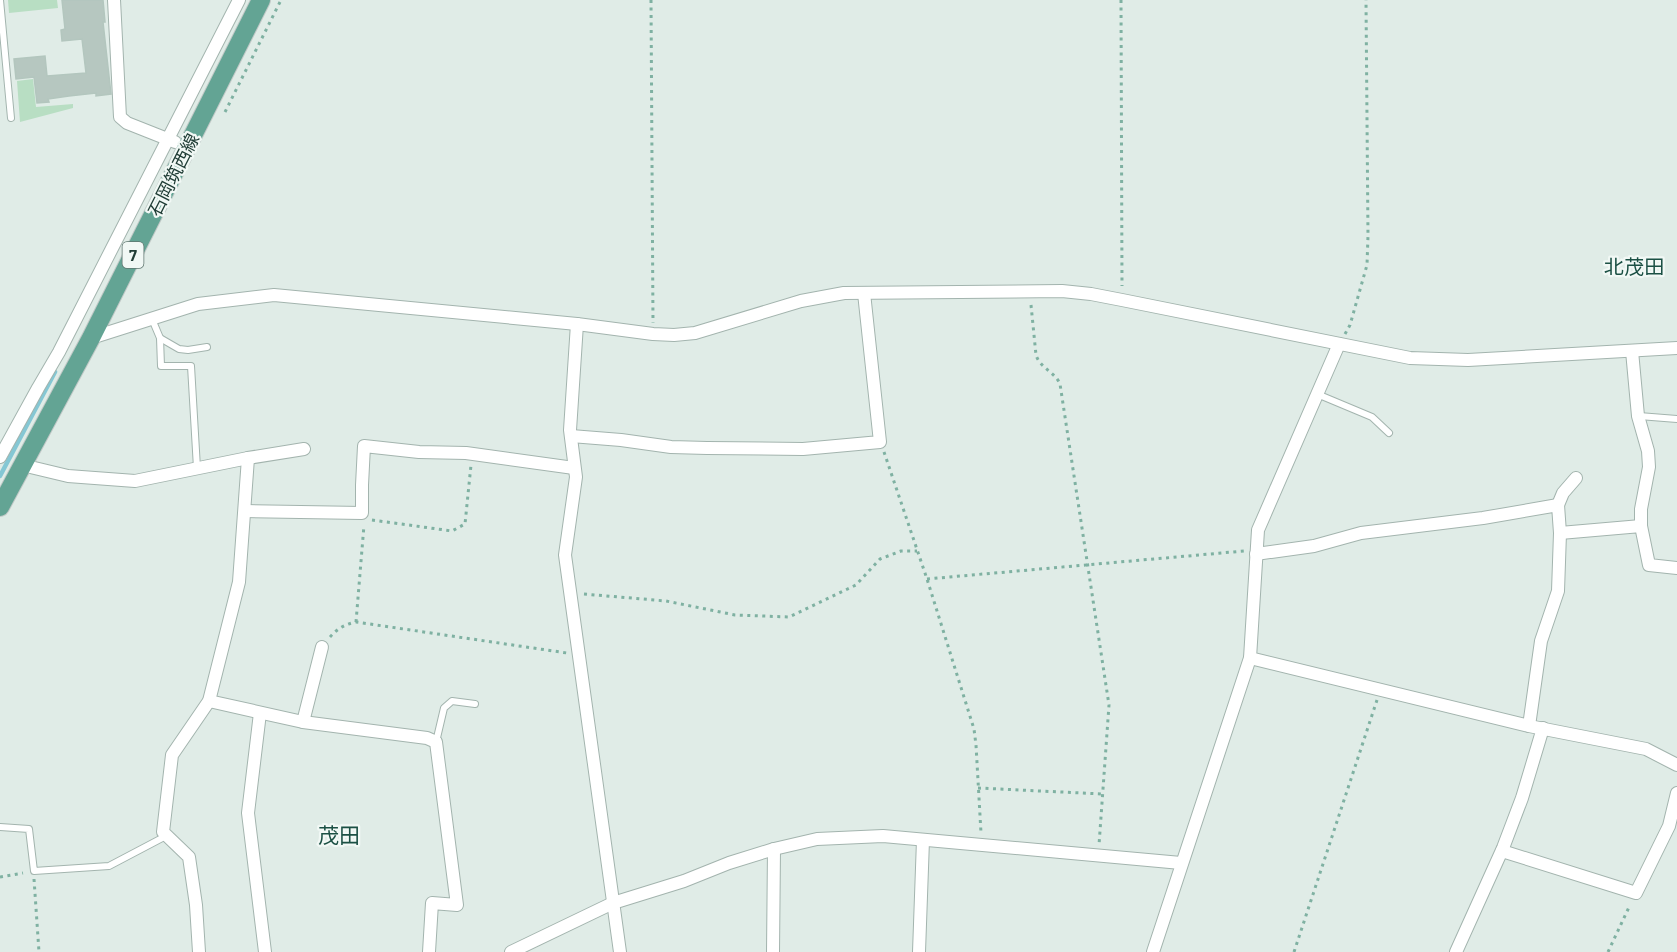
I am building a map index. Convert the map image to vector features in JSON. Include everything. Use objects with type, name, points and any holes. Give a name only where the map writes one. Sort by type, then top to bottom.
[{"type":"main road","name":"石岡筑西線","points":[[0,507],[91,338],[261,0]]},
{"type":"street","points":[[114,0],[120,117],[127,123],[188,148]]},
{"type":"street","points":[[0,457],[60,352],[239,0]]},
{"type":"street","points":[[91,338],[198,304],[274,295],[674,335],[695,333],[801,301],[844,293],[1062,291],[1091,294],[1410,358],[1468,360],[1677,348]]},
{"type":"street","points":[[571,436],[671,447],[707,448],[803,449],[880,442],[864,293]]},
{"type":"street","points":[[577,324],[570,430],[576,477],[565,555],[620,952]]},
{"type":"street","points":[[1153,952],[1250,658],[1258,530],[1339,344]]},
{"type":"street","points":[[1632,351],[1638,416],[1648,451],[1649,467],[1641,509],[1641,526],[1649,565],[1677,568]]},
{"type":"street","points":[[60,352],[77,363]]},
{"type":"street","points":[[245,511],[362,513],[364,446],[419,452],[472,454],[574,468]]},
{"type":"street","points":[[22,465],[68,476],[135,481],[304,449]]},
{"type":"street","points":[[199,952],[196,905],[189,857],[163,832],[172,755],[209,701],[240,582],[248,458]]},
{"type":"street","points":[[1529,726],[1541,641],[1558,591],[1560,533],[1558,505],[1563,493],[1576,478]]},
{"type":"street","points":[[1257,552],[1314,546],[1361,533],[1483,518],[1558,505]]},
{"type":"street","points":[[1560,533],[1641,526]]},
{"type":"street","points":[[303,722],[322,647]]},
{"type":"street","points":[[1250,658],[1529,726],[1646,749],[1677,765]]},
{"type":"street","points":[[209,701],[303,722],[427,738],[436,742],[457,905],[432,903],[429,952]]},
{"type":"street","points":[[260,713],[248,813],[265,952]]},
{"type":"street","points":[[1456,952],[1502,851],[1522,798],[1543,728]]},
{"type":"street","points":[[1502,851],[1636,893],[1669,826],[1677,793]]},
{"type":"street","points":[[511,952],[613,903],[684,881],[729,863],[817,839],[883,836],[1181,863]]},
{"type":"street","points":[[919,952],[923,840]]},
{"type":"street","points":[[773,952],[774,849]]},
{"type":"lane","points":[[0,0],[11,118]]},
{"type":"lane","points":[[152,319],[160,338],[161,366],[191,366],[197,468]]},
{"type":"lane","points":[[160,338],[179,350],[207,347]]},
{"type":"lane","points":[[1317,394],[1372,417],[1389,433]]},
{"type":"lane","points":[[1638,416],[1677,418]]},
{"type":"lane","points":[[436,742],[444,708],[452,701],[475,704]]},
{"type":"lane","points":[[0,827],[29,830],[34,871],[109,866],[166,835]]},
{"type":"path","points":[[651,0],[653,334]]},
{"type":"path","points":[[1121,0],[1122,300]]},
{"type":"path","points":[[1339,344],[1350,325],[1366,265],[1368,236],[1366,0]]},
{"type":"path","points":[[1029,291],[1036,355],[1038,361],[1057,377],[1060,384],[1109,705],[1098,856]]},
{"type":"path","points":[[880,442],[927,579],[974,729],[981,845]]},
{"type":"path","points":[[356,622],[364,519],[452,531],[465,524],[472,454]]},
{"type":"path","points":[[570,593],[666,601],[735,615],[789,617],[856,585],[880,559],[901,551],[917,551]]},
{"type":"path","points":[[927,579],[1257,552]]},
{"type":"path","points":[[322,647],[334,632],[345,624],[356,622],[578,654]]},
{"type":"path","points":[[1294,952],[1381,690]]},
{"type":"path","points":[[978,788],[1102,794]]},
{"type":"path","points":[[0,877],[34,871],[39,952]]},
{"type":"path","points":[[1608,952],[1636,893]]},
{"type":"green space","points":[[8,0],[57,0],[58,8],[9,13]]},
{"type":"green space","points":[[33,79],[36,107],[73,104],[73,108],[20,122],[17,81]]},
{"type":"building","points":[[62,0],[103,0],[105,22],[103,22],[111,94],[69,96],[37,103],[34,77],[16,79],[14,59],[45,56],[47,76],[86,73],[82,39],[62,41],[61,30],[65,29]]},
{"type":"waterway","points":[[0,476],[55,372]]},
{"type":"district","name":"北茂田","points":[[1634,267]]},
{"type":"district","name":"茂田","points":[[339,836]]}]
